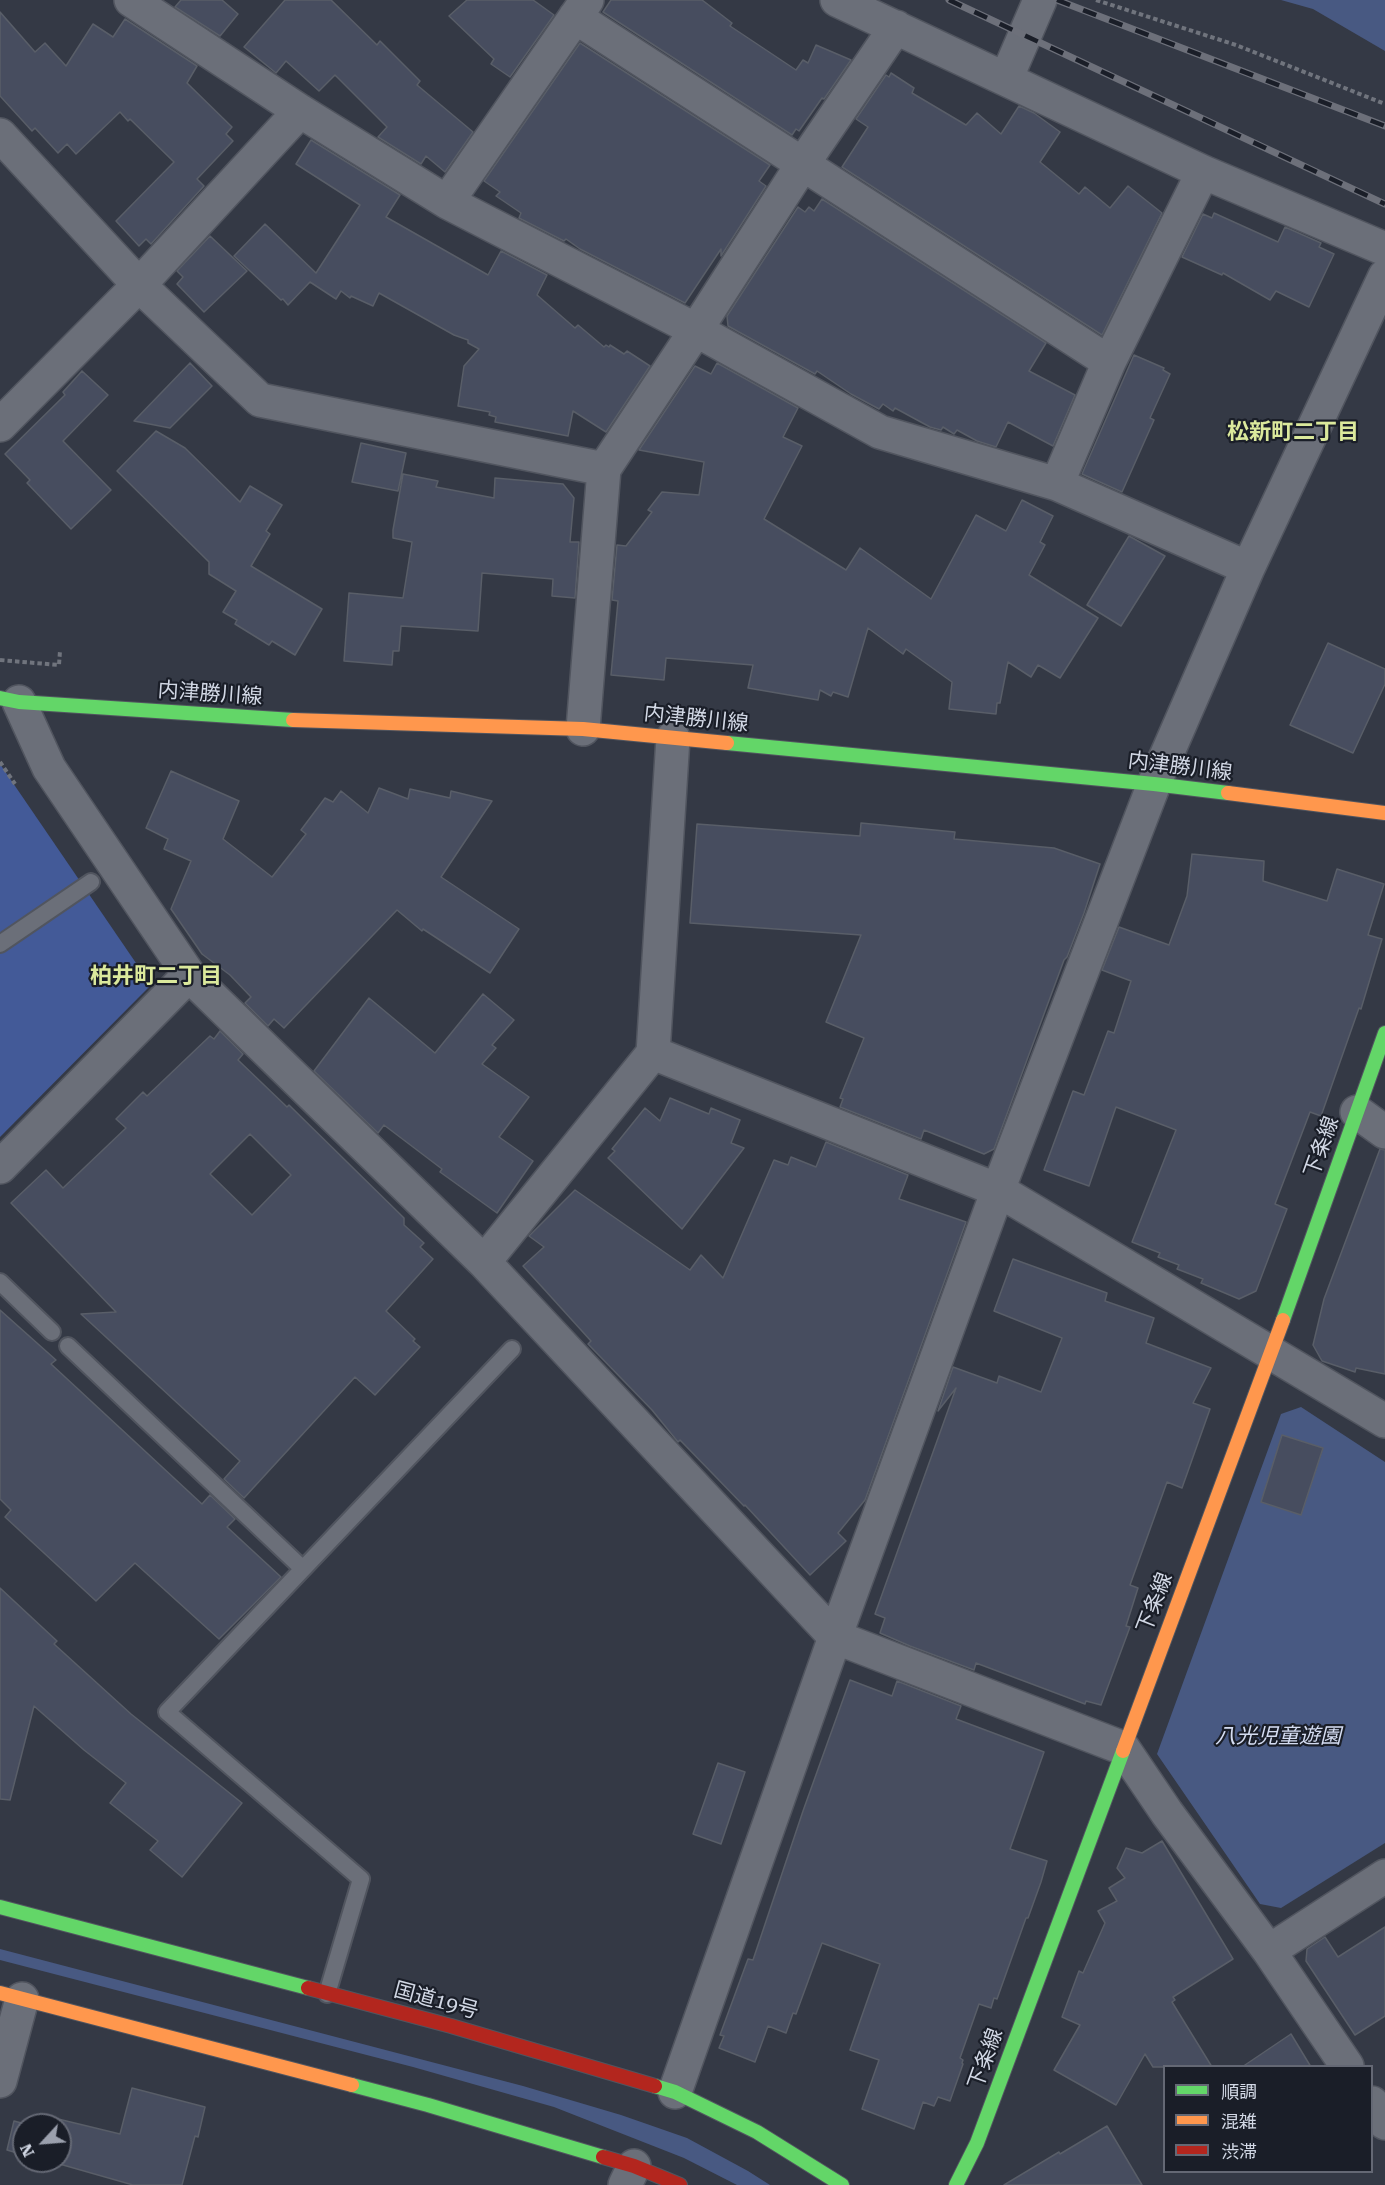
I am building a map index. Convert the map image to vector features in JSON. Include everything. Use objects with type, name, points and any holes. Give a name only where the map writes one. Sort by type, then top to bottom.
[{"type":"main road","name":"内津勝川線","points":[[10,700],[283,720],[583,729],[1154,784],[1385,813]]},
{"type":"main road","name":"下条線","points":[[957,2185],[977,2143],[1271,1354],[1385,1033]]},
{"type":"main road","name":"国道19号","points":[[0,1907],[451,2026],[675,2092],[757,2132],[842,2185]]},
{"type":"main road","points":[[11,1996],[428,2105],[629,2176],[680,2185]]},
{"type":"street","points":[[131,0],[300,111],[447,202],[696,330],[880,432],[1057,484],[1248,568]]},
{"type":"street","points":[[837,0],[1203,172],[1385,249]]},
{"type":"street","points":[[1006,79],[1040,0]]},
{"type":"street","points":[[447,202],[581,9],[802,165],[1109,362]]},
{"type":"street","points":[[583,729],[604,469],[802,165],[896,27]]},
{"type":"street","points":[[0,425],[139,285],[300,111]]},
{"type":"street","points":[[0,135],[139,285],[260,400],[604,469]]},
{"type":"street","points":[[1057,484],[1109,362],[1203,172]]},
{"type":"street","points":[[675,2092],[835,1637],[998,1190],[1154,784],[1248,568],[1385,276]]},
{"type":"street","points":[[10,700],[49,768],[189,975],[484,1262],[835,1637],[1123,1748],[1167,1813],[1269,1951],[1346,2065]]},
{"type":"street","points":[[484,1262],[653,1053],[673,738]]},
{"type":"street","points":[[0,1167],[189,975]]},
{"type":"street","points":[[653,1053],[998,1190],[1385,1421]]},
{"type":"street","points":[[1357,1112],[1385,1132]]},
{"type":"street","points":[[1269,1951],[1385,1876]]},
{"type":"street","points":[[0,2081],[11,1996]]},
{"type":"street","points":[[1373,2106],[1385,2123]]},
{"type":"lane","points":[[0,944],[91,882]]},
{"type":"lane","points":[[0,1282],[52,1332]]},
{"type":"lane","points":[[68,1346],[303,1569]]},
{"type":"lane","points":[[327,1994],[361,1879],[167,1712],[512,1349]]},
{"type":"path","points":[[1096,0],[1236,45],[1385,104]]},
{"type":"path","points":[[0,660],[59,665],[60,651]]},
{"type":"path","points":[[0,762],[20,790]]},
{"type":"green space","points":[[1281,0],[1385,0],[1385,51],[1313,9]]},
{"type":"green space","name":"八光児童遊園","points":[[1301,1407],[1385,1462],[1385,1843],[1281,1908],[1260,1904],[1157,1754],[1281,1414]]},
{"type":"green space","points":[[0,1949],[523,2086],[621,2115],[687,2138],[770,2185],[737,2185],[684,2158],[554,2107],[413,2067],[0,1960]]},
{"type":"shaded area","points":[[0,764],[151,985],[0,1137]]},
{"type":"building","points":[[181,0],[222,0],[238,14],[220,36],[175,7]]},
{"type":"building","points":[[285,0],[331,0],[377,45],[380,41],[420,81],[417,85],[473,132],[445,172],[426,156],[421,164],[378,137],[387,127],[335,75],[319,91],[286,61],[276,73],[244,47]]},
{"type":"building","points":[[467,0],[533,0],[554,15],[510,77],[491,64],[494,59],[449,16]]},
{"type":"building","points":[[611,0],[702,0],[732,23],[730,26],[796,70],[803,60],[808,63],[816,45],[851,60],[799,131],[796,129],[792,135],[603,12]]},
{"type":"building","points":[[0,12],[35,52],[45,43],[66,66],[93,24],[113,37],[125,19],[197,66],[187,83],[232,127],[226,134],[233,141],[197,179],[204,186],[151,244],[146,239],[139,246],[116,221],[174,162],[120,112],[76,154],[67,144],[58,153],[35,128],[32,131],[0,96]]},
{"type":"building","points":[[580,43],[770,165],[759,181],[766,186],[721,256],[721,249],[685,303],[580,249],[566,239],[564,241],[519,218],[521,213],[496,196],[500,192],[484,181]]},
{"type":"building","points":[[891,73],[914,88],[912,93],[966,125],[977,113],[1001,134],[1019,106],[1034,113],[1060,132],[1040,162],[1079,194],[1085,187],[1110,208],[1128,186],[1162,213],[1102,335],[842,167],[868,127],[856,119],[886,75],[889,77]]},
{"type":"building","points":[[311,140],[400,195],[386,217],[488,275],[501,251],[547,275],[537,295],[575,328],[578,325],[604,347],[610,345],[624,354],[627,351],[650,366],[606,432],[573,411],[568,436],[495,422],[496,417],[489,415],[490,412],[458,406],[464,366],[479,349],[468,343],[468,340],[454,335],[379,293],[373,306],[351,296],[350,298],[341,291],[336,299],[310,282],[288,305],[234,256],[265,224],[316,273],[360,205],[296,164]]},
{"type":"building","points":[[822,199],[1046,343],[1029,371],[1075,395],[1053,446],[1008,422],[996,447],[977,441],[957,430],[954,434],[943,427],[941,430],[930,427],[895,408],[893,411],[883,404],[879,409],[851,394],[817,371],[815,374],[728,326],[727,316],[798,207],[805,212],[809,207],[814,211]]},
{"type":"building","points":[[1214,213],[1278,242],[1285,227],[1321,243],[1319,247],[1334,254],[1309,307],[1276,291],[1270,300],[1223,273],[1222,275],[1182,257],[1203,214],[1212,218]]},
{"type":"building","points":[[210,236],[247,271],[204,312],[177,284],[183,277],[177,271]]},
{"type":"building","points":[[1134,355],[1164,368],[1163,370],[1170,374],[1150,418],[1154,420],[1122,492],[1082,474]]},
{"type":"building","points":[[190,363],[212,386],[170,428],[134,421]]},
{"type":"building","points":[[717,363],[798,408],[783,437],[802,446],[764,519],[846,570],[860,548],[931,599],[976,515],[1006,531],[1022,500],[1053,516],[1040,542],[1045,545],[1029,575],[1098,618],[1060,678],[1038,665],[1031,677],[1008,662],[996,714],[949,709],[952,682],[906,649],[903,654],[868,628],[848,697],[833,692],[831,696],[820,690],[818,700],[748,688],[753,665],[666,658],[664,680],[611,675],[618,601],[612,600],[617,545],[626,546],[652,512],[648,510],[662,492],[699,495],[704,462],[639,450],[695,366],[711,374]]},
{"type":"building","points":[[82,371],[108,395],[63,441],[111,490],[71,529],[27,483],[30,480],[5,454],[65,395],[63,392]]},
{"type":"building","points":[[156,431],[185,448],[240,502],[250,486],[282,505],[266,531],[270,534],[251,566],[322,609],[295,655],[272,641],[269,645],[235,624],[237,620],[223,612],[236,591],[209,574],[209,562],[117,471]]},
{"type":"building","points":[[361,443],[406,453],[398,491],[352,482]]},
{"type":"building","points":[[403,474],[438,481],[436,487],[494,498],[495,478],[563,484],[574,498],[570,542],[579,542],[575,598],[552,596],[553,579],[482,573],[478,631],[401,626],[399,651],[393,651],[392,665],[344,661],[349,593],[403,598],[412,542],[393,538],[393,530]]},
{"type":"building","points":[[1129,536],[1165,556],[1121,626],[1087,605]]},
{"type":"building","points":[[1328,643],[1385,669],[1385,684],[1353,753],[1290,725]]},
{"type":"building","points":[[171,771],[239,801],[223,839],[272,877],[306,834],[301,830],[325,798],[333,802],[341,791],[368,813],[379,788],[408,799],[410,789],[450,798],[451,791],[492,801],[441,877],[519,929],[490,973],[423,929],[422,931],[397,910],[284,1028],[274,1019],[268,1026],[245,1003],[251,997],[230,975],[202,954],[171,909],[191,861],[164,849],[168,839],[146,828]]},
{"type":"building","points":[[861,823],[955,832],[954,839],[1054,848],[1100,864],[1084,913],[1064,960],[994,1149],[984,1154],[924,1130],[921,1139],[840,1107],[843,1099],[840,1098],[864,1038],[826,1022],[861,935],[690,923],[697,824],[860,836]]},
{"type":"building","points":[[1192,854],[1264,861],[1263,881],[1327,901],[1337,869],[1384,884],[1368,935],[1382,939],[1361,1009],[1359,1008],[1321,1116],[1310,1112],[1275,1204],[1287,1209],[1256,1291],[1239,1299],[1201,1283],[1203,1279],[1177,1269],[1179,1265],[1158,1257],[1160,1253],[1132,1242],[1176,1130],[1116,1107],[1089,1186],[1044,1170],[1073,1091],[1084,1095],[1108,1031],[1114,1033],[1131,981],[1102,970],[1119,927],[1169,945],[1187,896]]},
{"type":"building","points":[[483,994],[514,1020],[492,1045],[496,1048],[482,1064],[529,1097],[499,1137],[533,1161],[497,1213],[440,1172],[442,1169],[384,1125],[378,1133],[314,1071],[369,998],[435,1053]]},
{"type":"building","points":[[220,1031],[243,1054],[238,1060],[287,1107],[289,1105],[404,1218],[404,1225],[424,1243],[420,1247],[433,1259],[386,1311],[415,1339],[413,1341],[420,1347],[375,1395],[355,1377],[244,1498],[224,1479],[240,1461],[81,1314],[116,1312],[11,1203],[46,1170],[63,1188],[126,1128],[116,1119],[143,1092],[147,1096],[210,1036],[214,1039]],"holes":[[[250,1134],[291,1175],[252,1215],[210,1174]]]},
{"type":"building","points":[[670,1098],[709,1114],[711,1108],[740,1120],[731,1143],[744,1148],[682,1229],[608,1158],[615,1151],[612,1149],[645,1108],[660,1121]]},
{"type":"building","points":[[826,1142],[908,1175],[899,1199],[966,1222],[865,1500],[838,1533],[846,1541],[810,1575],[745,1505],[680,1440],[678,1442],[652,1410],[588,1344],[591,1341],[523,1266],[544,1247],[529,1236],[575,1190],[690,1270],[701,1255],[723,1278],[774,1160],[788,1165],[791,1157],[816,1167]]},
{"type":"building","points":[[1380,1149],[1385,1150],[1385,1374],[1356,1368],[1355,1372],[1322,1361],[1313,1345],[1324,1299]]},
{"type":"building","points":[[1013,1259],[1107,1293],[1105,1301],[1154,1318],[1146,1343],[1211,1368],[1193,1403],[1210,1409],[1182,1488],[1167,1482],[1130,1585],[1138,1588],[1126,1626],[1130,1627],[1101,1705],[1086,1701],[1085,1704],[976,1663],[974,1670],[910,1646],[880,1633],[885,1618],[875,1614],[956,1388],[938,1411],[953,1367],[997,1383],[999,1376],[1041,1392],[1062,1338],[994,1311]]},
{"type":"building","points":[[0,1310],[56,1360],[51,1364],[202,1504],[210,1495],[235,1519],[227,1527],[281,1577],[219,1639],[135,1563],[96,1601],[5,1517],[11,1510],[0,1499]]},
{"type":"building","points":[[1282,1435],[1323,1448],[1301,1515],[1261,1502]]},
{"type":"building","points":[[0,1588],[57,1641],[54,1644],[131,1714],[242,1803],[182,1877],[150,1850],[158,1841],[110,1803],[126,1783],[34,1706],[10,1800],[0,1799]]},
{"type":"building","points":[[850,1680],[892,1696],[897,1681],[961,1706],[956,1719],[1044,1752],[1010,1849],[1047,1861],[1041,1882],[997,1999],[994,1998],[991,2008],[979,2004],[960,2058],[963,2064],[950,2101],[938,2097],[934,2106],[923,2102],[914,2129],[862,2109],[879,2060],[850,2050],[880,1964],[822,1943],[796,2014],[793,2013],[786,2033],[768,2026],[755,2062],[719,2048],[724,2036],[720,2035],[748,1959],[753,1960]]},
{"type":"building","points":[[718,1763],[745,1772],[721,1844],[693,1834]]},
{"type":"building","points":[[1162,1841],[1233,1959],[1173,1997],[1175,2000],[1172,2002],[1211,2065],[1153,2067],[1145,2054],[1116,2105],[1054,2070],[1080,2025],[1062,2017],[1079,1971],[1083,1973],[1105,1923],[1098,1911],[1117,1901],[1109,1888],[1125,1878],[1117,1868],[1126,1848],[1142,1853]]},
{"type":"building","points":[[1385,1927],[1385,2016],[1355,2035],[1306,1961],[1307,1949],[1325,1937],[1338,1957]]},
{"type":"building","points":[[1291,2034],[1310,2065],[1245,2065]]},
{"type":"building","points":[[132,2088],[205,2107],[182,2185],[133,2185],[72,2168],[72,2122],[120,2134]]},
{"type":"building","points":[[1107,2126],[1142,2185],[1004,2185],[1059,2152],[1060,2154]]},
{"type":"building","points":[[12,2129],[12,2151],[7,2150]]},
{"type":"railway","points":[[949,0],[1385,204]]},
{"type":"railway","points":[[1057,0],[1385,126]]},
{"type":"traffic: fast","points":[[0,698],[19,702],[293,720]]},
{"type":"traffic: fast","points":[[727,743],[1228,793]]},
{"type":"traffic: fast","points":[[1283,1320],[1385,1033]]},
{"type":"traffic: fast","points":[[956,2185],[977,2143],[1123,1751]]},
{"type":"traffic: fast","points":[[0,1907],[308,1988]]},
{"type":"traffic: fast","points":[[352,2085],[603,2157]]},
{"type":"traffic: fast","points":[[655,2086],[675,2092],[757,2132],[842,2185]]},
{"type":"traffic: slow","points":[[293,720],[583,729],[727,743]]},
{"type":"traffic: slow","points":[[1228,793],[1385,813]]},
{"type":"traffic: slow","points":[[1123,1751],[1283,1320]]},
{"type":"traffic: slow","points":[[0,1993],[352,2085]]},
{"type":"traffic: jam","points":[[308,1988],[451,2026],[655,2086]]},
{"type":"traffic: jam","points":[[603,2157],[634,2166],[680,2185]]},
{"type":"district","name":"松新町二丁目","points":[[1293,433]]},
{"type":"district","name":"柏井町二丁目","points":[[156,977]]}]
